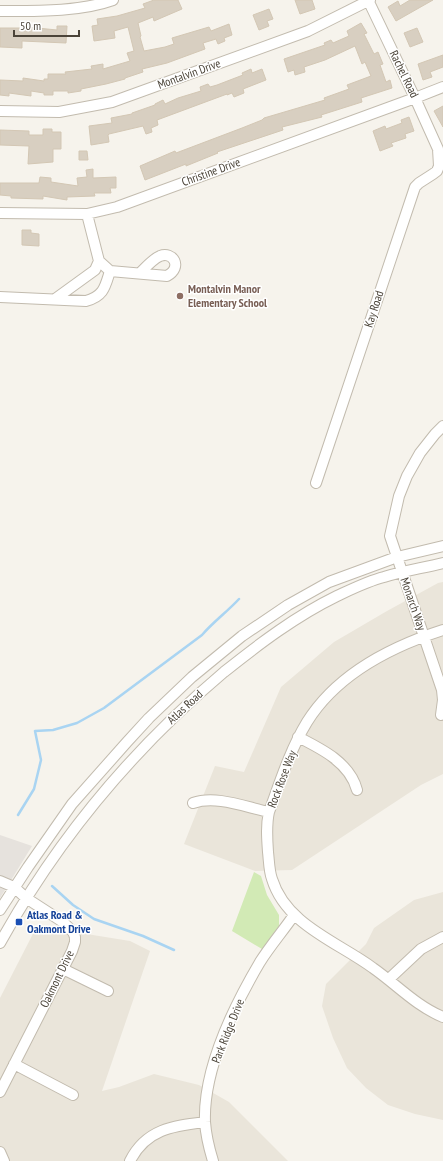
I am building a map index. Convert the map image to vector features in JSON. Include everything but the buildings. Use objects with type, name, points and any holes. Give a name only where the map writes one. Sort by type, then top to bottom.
[{"type":"street","points":[[0,11],[46,11],[101,4],[113,0]]},
{"type":"street","name":"Rachel Road","points":[[369,0],[441,148]]},
{"type":"street","name":"Montalvin Drive","points":[[0,111],[59,112],[112,102],[308,31],[369,0]]},
{"type":"street","name":"Christine Drive","points":[[0,213],[87,214],[117,206],[443,87]]},
{"type":"street","name":"Kay Road","points":[[316,483],[415,187],[437,171],[441,148]]},
{"type":"street","points":[[87,214],[99,261],[110,271],[140,273]]},
{"type":"street","points":[[55,299],[95,270],[99,261]]},
{"type":"street","points":[[0,297],[86,301],[101,294],[110,271]]},
{"type":"street","name":"Monarch Way","points":[[441,715],[443,700],[442,690],[390,536],[399,496],[407,476],[420,453],[443,426]]},
{"type":"street","name":"Atlas Road","points":[[0,910],[14,887],[72,804],[131,737],[192,678],[242,636],[288,605],[329,582],[397,557],[443,546]]},
{"type":"street","name":"Atlas Road","points":[[0,943],[26,898],[82,819],[139,753],[203,690],[252,649],[310,611],[336,597],[383,577],[443,563]]},
{"type":"street","name":"Rock Rose Way","points":[[443,630],[424,636],[366,664],[346,679],[317,707],[298,737],[290,754],[267,820],[267,836],[272,879],[282,900],[294,915],[315,931],[363,960],[419,1004],[443,1017]]},
{"type":"street","points":[[298,737],[319,747],[338,761],[354,780],[357,790]]},
{"type":"street","points":[[193,803],[202,800],[215,800],[269,812]]},
{"type":"street","name":"Oakmont Drive","points":[[0,881],[14,887],[26,898],[64,922],[73,932],[75,937],[75,942],[63,969],[0,1092]]},
{"type":"street","name":"Park Ridge Drive","points":[[213,1161],[207,1141],[205,1122],[206,1099],[210,1076],[226,1029],[243,993],[261,961],[294,915]]},
{"type":"street","points":[[389,979],[421,948],[443,937]]},
{"type":"street","points":[[63,969],[108,991]]},
{"type":"street","points":[[14,1064],[73,1095]]},
{"type":"street","points":[[130,1161],[140,1146],[152,1136],[165,1129],[177,1125],[205,1122]]},
{"type":"street","points":[[0,1152],[4,1161]]},
{"type":"shaded area","points":[[443,582],[443,774],[421,785],[292,870],[255,871],[184,844],[215,766],[244,772],[281,687],[334,642],[387,611],[438,583]]},
{"type":"shaded area","points":[[0,835],[32,846],[0,898]]},
{"type":"shaded area","points":[[443,892],[443,1120],[415,1114],[388,1105],[366,1088],[347,1068],[333,1038],[322,1006],[326,984],[366,944],[374,928],[414,900]]},
{"type":"shaded area","points":[[37,926],[130,941],[150,951],[102,1091],[119,1087],[154,1074],[199,1085],[229,1102],[288,1161],[0,1161],[0,998]]},
{"type":"green space","points":[[254,872],[261,876],[267,895],[279,915],[279,926],[262,949],[232,931]]},
{"type":"waterway","points":[[18,815],[34,789],[41,760],[35,731],[53,730],[77,723],[104,708],[202,635],[239,599]]},
{"type":"waterway","points":[[52,886],[73,905],[94,919],[143,936],[174,950]]},
{"type":"place","name":"Montalvin Manor Elementary School","points":[[180,296]]},
{"type":"place","name":"Atlas Road & Oakmont Drive","points":[[19,922]]}]
